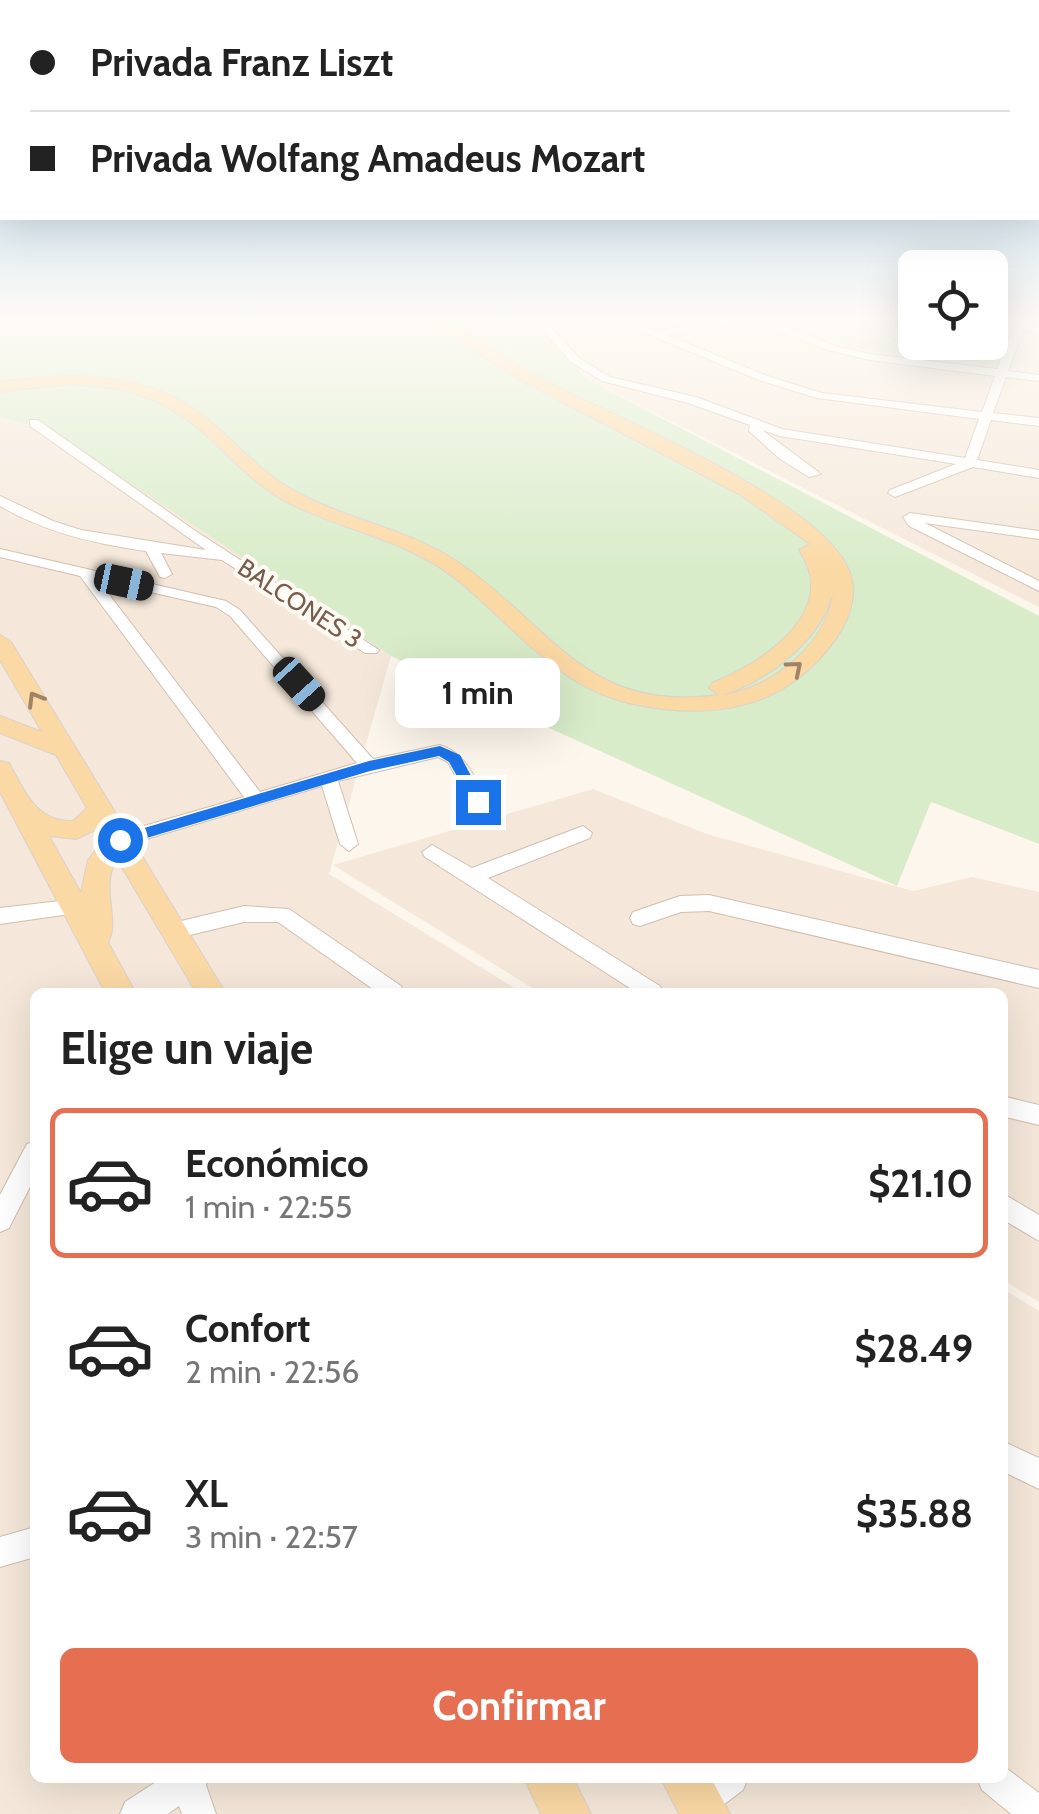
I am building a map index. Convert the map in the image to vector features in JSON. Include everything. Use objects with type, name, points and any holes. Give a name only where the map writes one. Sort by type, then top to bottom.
[{"type":"main road","points":[[173,402],[274,487],[426,552],[458,570],[555,658],[615,692],[659,703],[728,702],[756,694],[792,674],[822,644],[840,612],[844,584],[826,547],[804,527],[573,402]]},
{"type":"main road","points":[[190,402],[288,482],[446,547],[470,563],[554,637],[594,666],[623,680],[691,690],[743,680],[768,663],[816,611],[824,588],[821,568],[810,550],[772,518],[558,402]]},
{"type":"main road","points":[[0,642],[209,988]]},
{"type":"main road","points":[[0,724],[66,750]]},
{"type":"main road","points":[[0,748],[27,735]]},
{"type":"main road","points":[[0,769],[118,988]]},
{"type":"main road","points":[[24,814],[49,829],[76,831],[95,818],[100,807]]},
{"type":"main road","points":[[103,960],[94,873],[108,850],[120,840]]},
{"type":"main road","points":[[550,1783],[567,1814]]},
{"type":"street","points":[[696,402],[748,423],[825,442],[1039,474]]},
{"type":"street","points":[[849,402],[1039,422]]},
{"type":"street","points":[[894,493],[970,464],[992,402]]},
{"type":"street","name":"BALCONES 3","points":[[34,423],[190,533],[371,650]]},
{"type":"street","points":[[748,423],[785,456],[814,474]]},
{"type":"street","points":[[1,501],[49,522],[152,550],[230,557]]},
{"type":"street","points":[[1039,535],[910,517],[914,523],[1039,587]]},
{"type":"street","points":[[152,550],[179,542],[190,533]]},
{"type":"street","points":[[152,550],[164,574]]},
{"type":"street","points":[[0,553],[202,598],[236,614],[369,766]]},
{"type":"street","points":[[86,574],[256,798]]},
{"type":"street","points":[[120,840],[256,798],[430,752],[448,752],[478,802]]},
{"type":"street","points":[[328,778],[349,844]]},
{"type":"street","points":[[472,876],[583,833]]},
{"type":"street","points":[[432,852],[646,988]]},
{"type":"street","points":[[640,918],[680,904],[709,902],[1039,979]]},
{"type":"street","points":[[0,916],[76,907]]},
{"type":"street","points":[[173,931],[244,914],[282,914],[387,988]]},
{"type":"street","points":[[1008,1107],[1039,1115]]},
{"type":"street","points":[[0,1220],[30,1162]]},
{"type":"street","points":[[1008,1209],[1039,1228]]},
{"type":"street","points":[[1008,1457],[1039,1474]]},
{"type":"street","points":[[0,1552],[30,1543]]},
{"type":"street","points":[[136,1814],[184,1783]]},
{"type":"street","points":[[191,1783],[200,1814]]},
{"type":"street","points":[[1000,1783],[1038,1814]]},
{"type":"shaded area","points":[[632,402],[1039,402],[1039,607]]},
{"type":"shaded area","points":[[0,408],[53,420],[391,656],[329,874],[514,988],[30,988],[30,1783],[1008,1783],[1008,1292],[1039,1311],[1039,1814],[0,1814]]},
{"type":"shaded area","points":[[593,789],[707,834],[913,891],[972,877],[1039,892],[1039,1302],[1008,1283],[1008,988],[533,988],[333,865]]},
{"type":"green space","points":[[0,402],[630,402],[1039,616],[1039,844],[931,802],[897,886],[391,656],[55,433],[0,416]]},
{"type":"route","points":[[120,840],[369,766],[440,751],[455,758],[478,802]]}]
